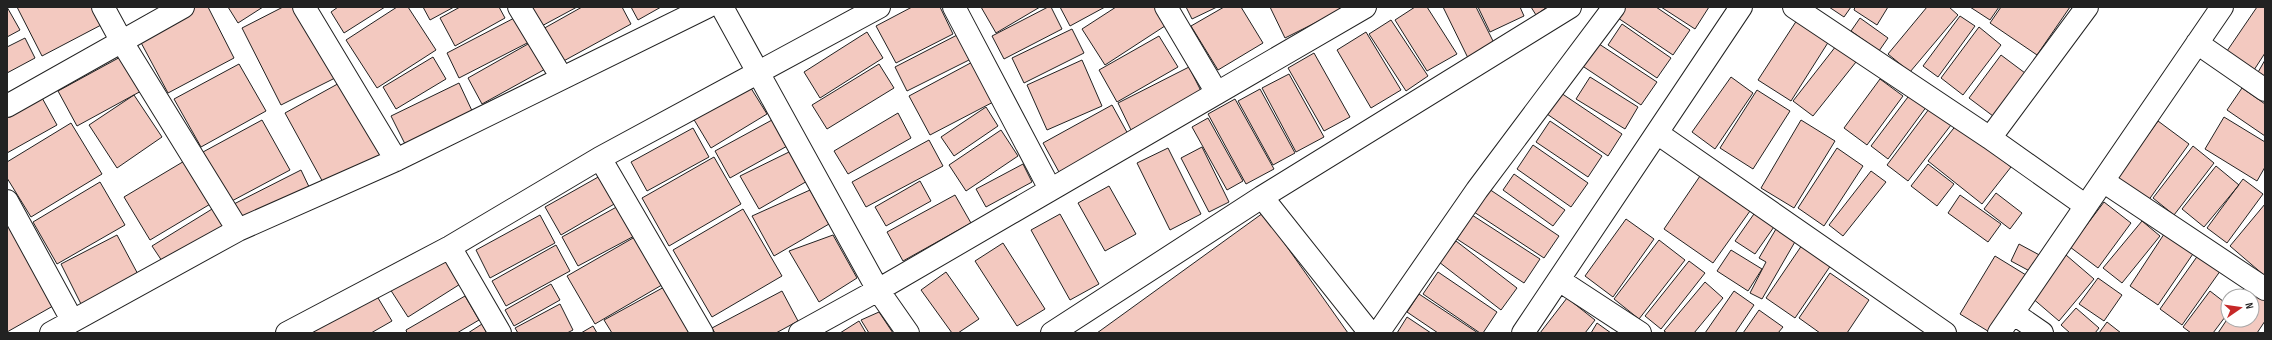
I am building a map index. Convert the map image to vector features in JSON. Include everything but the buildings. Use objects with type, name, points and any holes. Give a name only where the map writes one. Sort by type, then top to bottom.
[{"type":"street","points":[[103,7],[122,42],[238,230]]},
{"type":"street","points":[[7,106],[183,7]]},
{"type":"street","points":[[304,7],[396,160]]},
{"type":"street","points":[[519,7],[562,78]]},
{"type":"street","points":[[51,333],[72,320],[238,230],[396,160],[706,7]]},
{"type":"street","points":[[722,7],[878,290],[908,333]]},
{"type":"street","points":[[291,332],[450,246],[600,158],[879,7]]},
{"type":"street","points":[[954,7],[1050,189]]},
{"type":"street","points":[[1166,7],[1217,93]]},
{"type":"street","points":[[800,333],[878,290],[1365,7]]},
{"type":"street","points":[[1052,333],[1262,197],[1570,7]]},
{"type":"street","points":[[1378,333],[1477,190],[1614,7]]},
{"type":"street","points":[[1523,333],[1741,7]]},
{"type":"street","points":[[1794,7],[1990,138],[2086,206]]},
{"type":"street","points":[[1990,138],[2087,7]]},
{"type":"street","points":[[1999,333],[2222,7]]},
{"type":"street","points":[[2197,43],[2265,90]]},
{"type":"street","points":[[1657,133],[1945,333]]},
{"type":"street","points":[[600,158],[702,333]]},
{"type":"street","points":[[2103,181],[2265,289]]},
{"type":"street","points":[[1262,197],[1370,333]]},
{"type":"street","points":[[7,201],[72,320]]},
{"type":"street","points":[[450,246],[500,333]]},
{"type":"street","points":[[1559,280],[1640,333]]},
{"type":"street","points":[[2013,313],[2042,333]]}]
